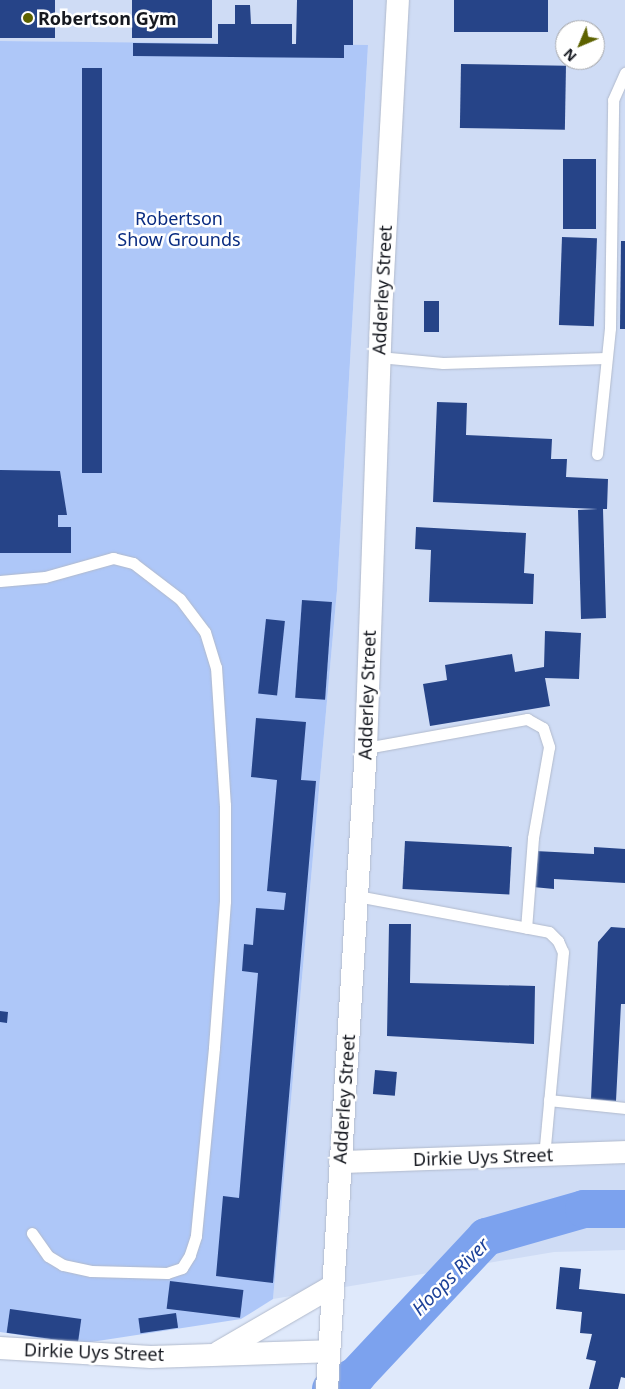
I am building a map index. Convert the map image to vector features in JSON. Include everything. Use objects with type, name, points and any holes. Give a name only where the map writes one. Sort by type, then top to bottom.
[{"type":"street","name":"Adderley Street","points":[[327,1389],[366,748],[379,357],[398,0]]},
{"type":"street","name":"Dirkie Uys Street","points":[[340,1162],[625,1152]]},
{"type":"street","name":"Dirkie Uys Street","points":[[219,1352],[332,1287]]},
{"type":"street","name":"Dirkie Uys Street","points":[[0,1348],[130,1357],[219,1352],[286,1355],[328,1351]]},
{"type":"lane","points":[[597,454],[606,358],[613,100],[625,73]]},
{"type":"lane","points":[[379,357],[443,363],[606,358]]},
{"type":"lane","points":[[0,581],[45,577],[113,558],[133,562],[180,599],[205,632],[216,667],[225,805],[225,901],[214,1048],[196,1236],[190,1255],[182,1268],[167,1272],[91,1271],[63,1264],[48,1256],[32,1233]]},
{"type":"lane","points":[[366,748],[527,719],[543,728],[549,747],[533,838],[526,928]]},
{"type":"lane","points":[[357,896],[549,932],[563,952],[544,1155]]},
{"type":"lane","points":[[549,1100],[625,1108]]},
{"type":"shaded area","points":[[0,0],[625,0],[625,1250],[554,1252],[273,1299],[337,590],[368,46],[0,41]]},
{"type":"green space","name":"Robertson Show Grounds","points":[[0,41],[368,45],[337,590],[273,1299],[241,1319],[78,1344],[0,1332]]},
{"type":"building","name":"Robertson Gym","points":[[0,0],[55,0],[55,38],[0,38]]},
{"type":"building","points":[[132,0],[212,0],[212,38],[132,38]]},
{"type":"building","points":[[297,0],[353,0],[353,45],[344,45],[344,58],[133,56],[133,43],[218,44],[218,24],[235,24],[235,5],[250,5],[251,24],[292,24],[292,44],[296,44]]},
{"type":"building","points":[[454,0],[548,0],[548,32],[454,32]]},
{"type":"building","points":[[461,64],[555,66],[555,70],[566,70],[565,130],[460,128]]},
{"type":"building","points":[[82,68],[102,68],[102,473],[82,473]]},
{"type":"building","points":[[563,159],[596,159],[596,229],[563,229]]},
{"type":"building","points":[[562,237],[597,238],[594,326],[559,325]]},
{"type":"building","points":[[621,241],[625,241],[625,329],[620,329]]},
{"type":"building","points":[[424,301],[439,301],[439,332],[424,332]]},
{"type":"building","points":[[437,402],[467,403],[466,435],[552,439],[551,459],[567,459],[566,477],[608,479],[607,509],[603,509],[606,618],[581,619],[578,510],[598,509],[433,502]]},
{"type":"building","points":[[0,470],[60,471],[67,515],[58,515],[58,527],[71,527],[71,553],[0,553]]},
{"type":"building","points":[[416,527],[526,533],[524,573],[534,574],[533,604],[429,602],[431,550],[415,549]]},
{"type":"building","points":[[302,600],[332,602],[325,700],[295,698]]},
{"type":"building","points":[[266,619],[285,621],[277,696],[258,694]]},
{"type":"building","points":[[545,631],[581,633],[579,679],[545,678],[550,706],[430,726],[423,684],[447,680],[445,665],[512,654],[515,672],[544,667]]},
{"type":"building","points":[[256,718],[306,722],[301,780],[316,781],[273,1283],[216,1276],[223,1196],[239,1198],[258,973],[242,971],[244,944],[253,945],[256,908],[284,910],[286,893],[267,891],[277,780],[251,777]]},
{"type":"building","points":[[405,841],[512,847],[509,895],[402,889]]},
{"type":"building","points":[[594,847],[625,849],[625,883],[554,879],[554,889],[533,887],[535,851],[594,854]]},
{"type":"building","points":[[389,924],[411,924],[410,983],[535,986],[534,1044],[387,1036]]},
{"type":"building","points":[[611,927],[625,928],[625,1004],[621,1004],[616,1101],[591,1099],[598,942]]},
{"type":"building","points":[[0,1011],[8,1012],[7,1023],[0,1022]]},
{"type":"building","points":[[375,1070],[397,1072],[395,1096],[373,1094]]},
{"type":"building","points":[[560,1267],[581,1269],[579,1289],[625,1294],[625,1378],[621,1377],[618,1389],[589,1389],[596,1361],[586,1359],[592,1334],[580,1333],[582,1312],[556,1309]]},
{"type":"building","points":[[170,1281],[243,1290],[240,1318],[167,1309]]},
{"type":"building","points":[[10,1309],[81,1319],[78,1343],[7,1333]]},
{"type":"building","points":[[176,1313],[178,1328],[140,1333],[138,1318]]},
{"type":"waterway","name":"Hoops River","points":[[331,1389],[357,1375],[486,1237],[584,1209],[625,1209]]},
{"type":"place","name":"Robertson Gym","points":[[28,18]]}]
